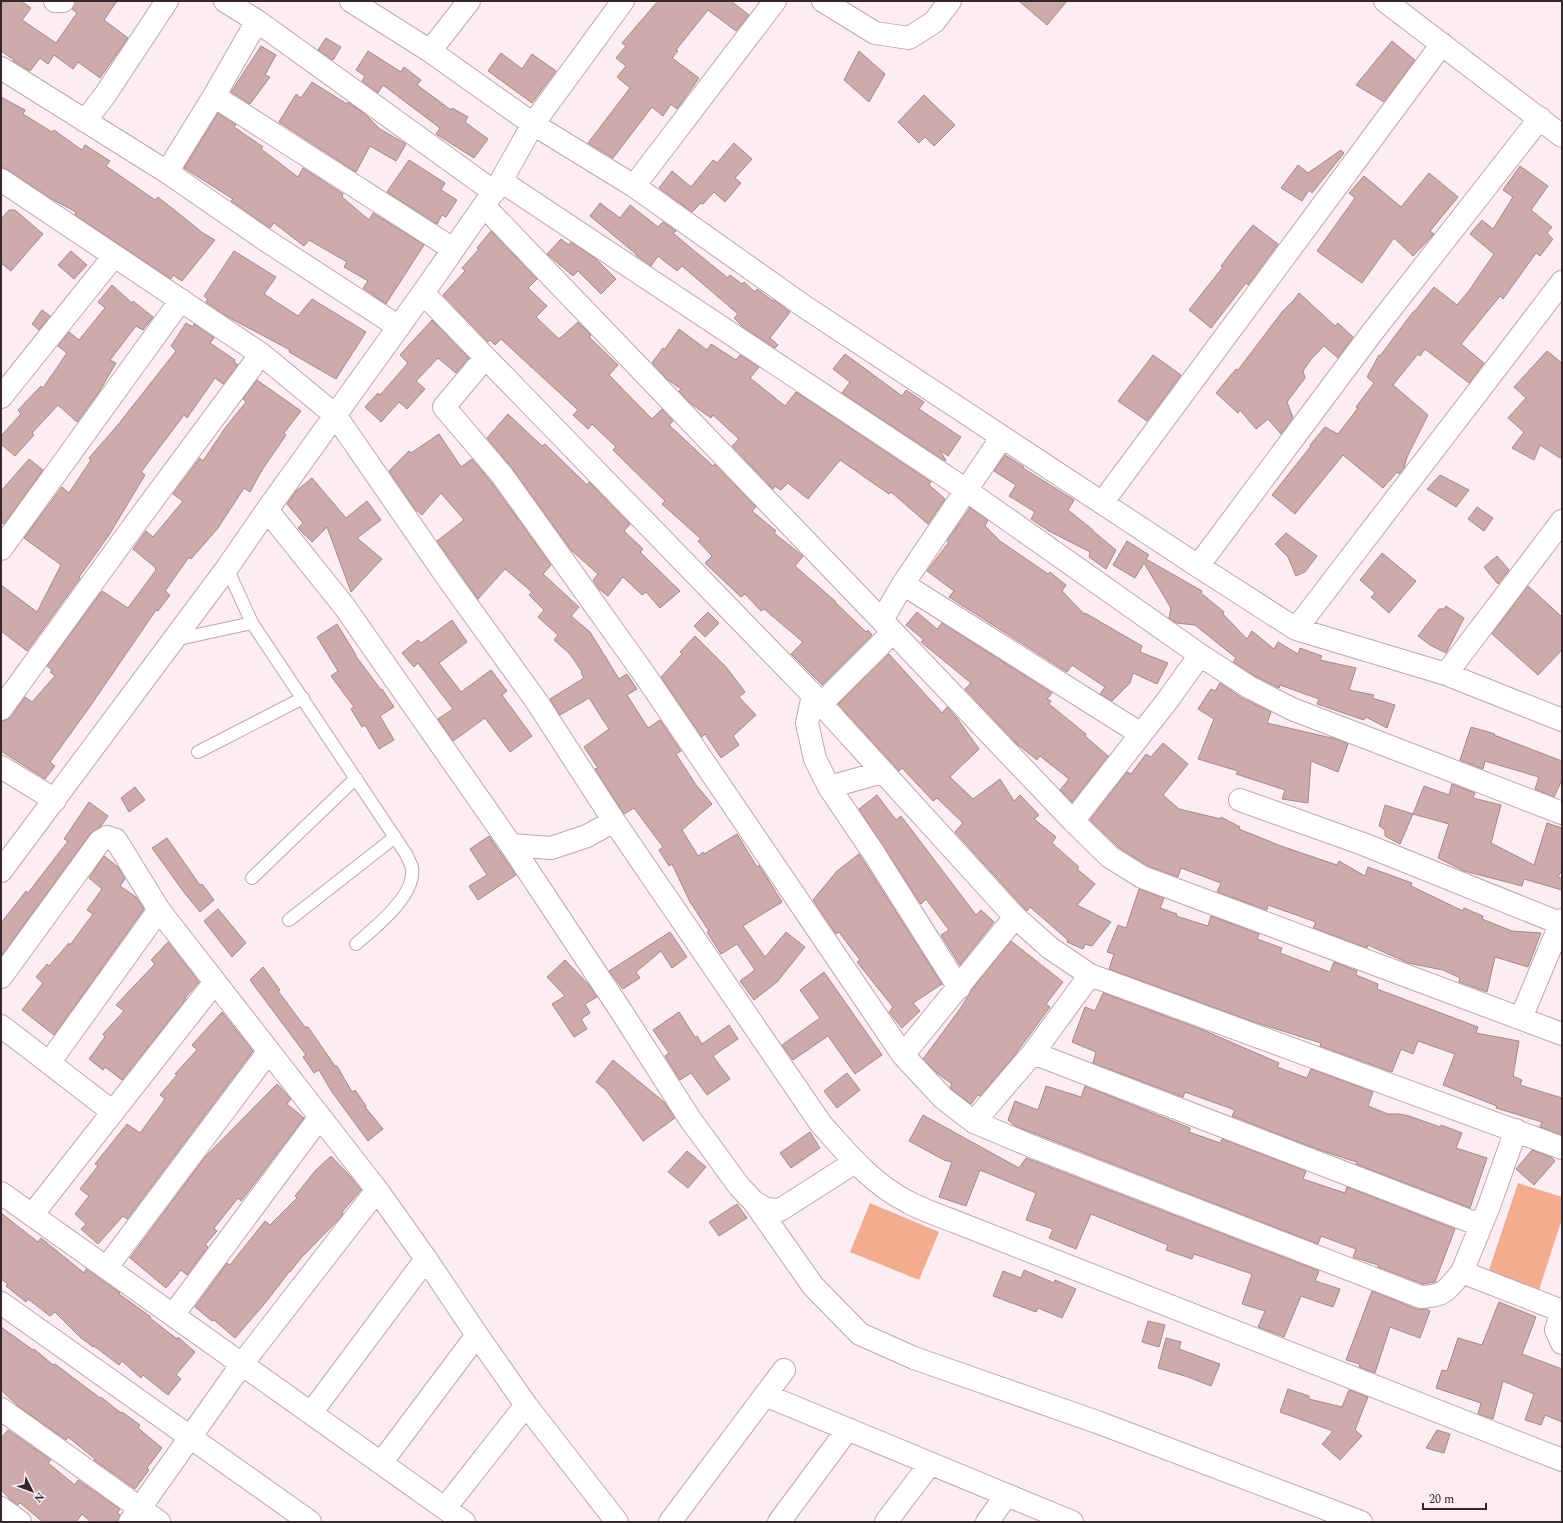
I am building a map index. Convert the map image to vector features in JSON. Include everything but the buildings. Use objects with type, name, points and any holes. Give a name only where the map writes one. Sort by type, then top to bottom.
[{"type":"street","points":[[55,1],[62,1]]},
{"type":"street","points":[[85,121],[109,89],[167,1]]},
{"type":"street","points":[[225,1],[257,21],[493,193],[966,490],[1200,655],[1248,687],[1292,709],[1562,813]]},
{"type":"street","points":[[351,1],[430,51],[533,124],[634,186],[805,307],[1296,629],[1446,674],[1562,720]]},
{"type":"street","points":[[430,51],[469,1]]},
{"type":"street","points":[[1,871],[227,568],[493,193],[533,124],[623,1]]},
{"type":"street","points":[[634,186],[775,1]]},
{"type":"street","points":[[823,1],[874,33],[910,38],[934,22],[950,1]]},
{"type":"street","points":[[1385,1],[1562,136]]},
{"type":"street","points":[[167,172],[214,96],[257,21]]},
{"type":"street","points":[[1102,503],[1442,44]]},
{"type":"street","points":[[1,68],[167,172],[264,239],[399,327]]},
{"type":"street","points":[[214,96],[453,249]]},
{"type":"street","points":[[1198,566],[1371,334],[1540,118]]},
{"type":"street","points":[[1,180],[261,354],[335,415],[449,580],[537,702],[614,821],[822,1124],[855,1162],[872,1178],[907,1202],[1562,1460]]},
{"type":"street","points":[[493,193],[888,626],[1073,821],[1110,857],[1142,877],[1562,1034]]},
{"type":"street","points":[[1,397],[114,256]]},
{"type":"street","points":[[1296,629],[1562,282]]},
{"type":"street","points":[[423,293],[817,699],[1015,917],[1050,948],[1090,975],[1562,1148]]},
{"type":"street","points":[[1,549],[181,300]]},
{"type":"street","points":[[1,709],[135,524],[261,354]]},
{"type":"street","points":[[485,358],[444,407],[502,475],[642,671],[902,1055],[943,1098],[974,1122],[1421,1297],[1435,1296],[1446,1291],[1462,1272],[1516,1130]]},
{"type":"street","points":[[959,988],[829,787],[815,759],[807,723],[817,699],[888,626],[903,584],[1002,437]]},
{"type":"street","points":[[267,510],[344,606],[511,845],[622,1011],[690,1119],[739,1186],[754,1202],[813,1286],[860,1334],[914,1358],[1097,1422],[1361,1522]]},
{"type":"street","points":[[1446,674],[1562,521]]},
{"type":"street","points":[[903,584],[1141,734]]},
{"type":"street","points":[[1073,821],[1200,655]]},
{"type":"street","points":[[1,767],[54,800]]},
{"type":"street","points":[[829,787],[883,772]]},
{"type":"street","points":[[1240,800],[1362,844],[1562,923],[1521,1018]]},
{"type":"street","points":[[511,845],[551,848],[587,836],[614,821]]},
{"type":"street","points":[[1,977],[103,838],[110,837],[116,840],[159,910],[377,1190],[526,1405],[617,1522]]},
{"type":"street","points":[[49,1063],[159,910]]},
{"type":"street","points":[[902,1055],[959,988],[1015,917]]},
{"type":"street","points":[[974,1122],[1032,1053],[1090,975]]},
{"type":"street","points":[[32,1215],[215,982]]},
{"type":"street","points":[[1,1026],[114,1112]]},
{"type":"street","points":[[107,1267],[269,1051]]},
{"type":"street","points":[[1032,1053],[1480,1225]]},
{"type":"street","points":[[174,1315],[320,1117]]},
{"type":"street","points":[[754,1202],[766,1209],[780,1210],[855,1162]]},
{"type":"street","points":[[135,1515],[242,1364],[377,1190]]},
{"type":"street","points":[[1,1193],[464,1522]]},
{"type":"street","points":[[311,1413],[426,1259]]},
{"type":"street","points":[[1462,1272],[1562,1311],[1556,1330],[1562,1343]]},
{"type":"street","points":[[1,1303],[191,1436],[310,1522]]},
{"type":"street","points":[[381,1463],[477,1335]]},
{"type":"street","points":[[670,1522],[784,1370]]},
{"type":"street","points":[[765,1395],[1072,1522]]},
{"type":"street","points":[[445,1508],[526,1405]]},
{"type":"street","points":[[1,1409],[135,1515],[159,1522]]},
{"type":"street","points":[[779,1522],[848,1430]]},
{"type":"street","points":[[886,1522],[930,1464]]},
{"type":"street","points":[[987,1522],[1007,1495]]},
{"type":"street","points":[[1,1508],[20,1522]]},
{"type":"lane","points":[[227,568],[252,623],[396,837],[412,868],[411,883],[398,903],[356,944]]},
{"type":"lane","points":[[174,640],[252,623]]},
{"type":"lane","points":[[198,752],[303,698]]},
{"type":"lane","points":[[252,878],[356,778]]},
{"type":"lane","points":[[289,920],[396,837]]},
{"type":"shaded area","points":[[1518,1183],[1562,1197],[1562,1219],[1538,1293],[1487,1276]]},
{"type":"shaded area","points":[[870,1203],[939,1232],[919,1280],[850,1252]]}]
